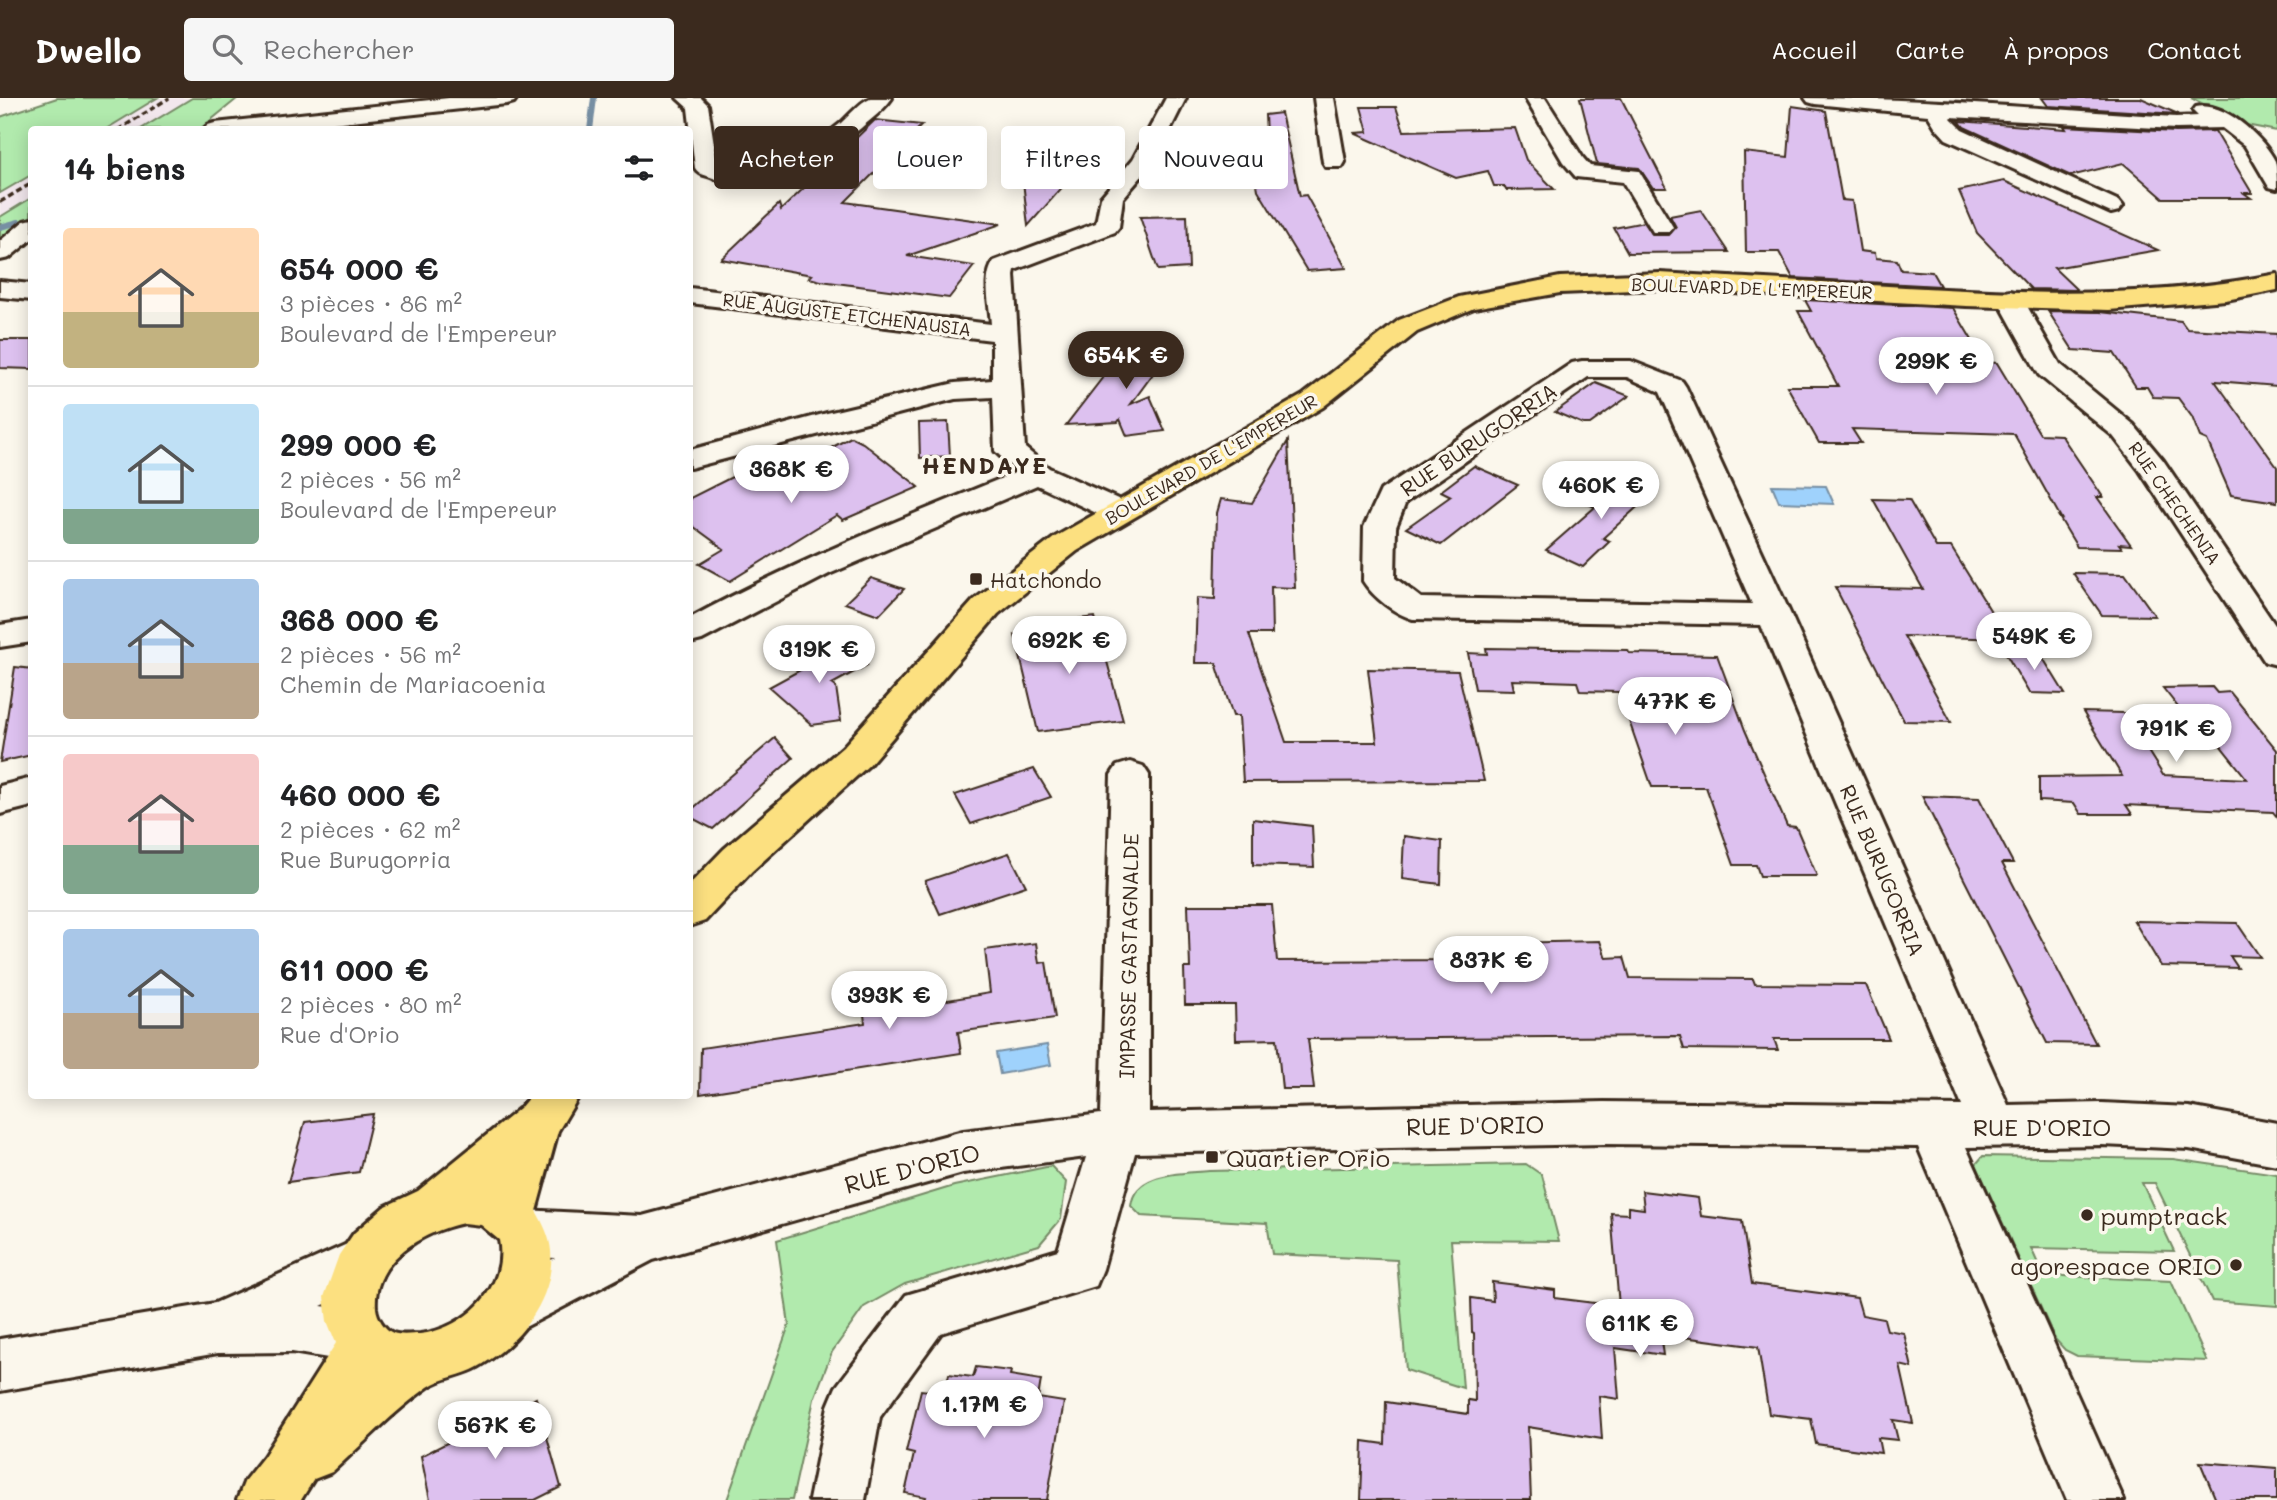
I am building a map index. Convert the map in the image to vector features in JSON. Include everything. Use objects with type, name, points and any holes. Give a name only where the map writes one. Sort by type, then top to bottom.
[{"type":"main road","name":"BOULEVARD DE L'EMPEREUR","points":[[693,907],[738,860],[856,756],[986,607],[1066,544],[1313,401],[1408,326],[1468,302],[1560,285],[1660,281],[2109,302],[2226,292],[2277,282]]},
{"type":"main road","points":[[436,1206],[546,1109]]},
{"type":"main road","points":[[517,1224],[490,1204],[464,1201],[436,1206],[408,1218],[383,1237],[363,1261],[349,1299],[361,1341],[375,1353],[400,1361],[429,1360],[459,1350],[486,1332],[509,1308],[523,1282],[526,1269],[528,1256],[517,1224],[546,1109]]},
{"type":"main road","points":[[274,1488],[361,1341]]},
{"type":"main road","points":[[274,1488],[419,1360]]},
{"type":"street","points":[[248,126],[407,112],[507,98]]},
{"type":"street","points":[[687,98],[698,106],[706,168],[719,175],[751,177],[781,169],[844,133],[882,98]]},
{"type":"street","points":[[1120,512],[1038,474],[1010,451],[1005,334],[999,284],[1003,266],[1107,227],[1112,197],[1143,162],[1176,98]]},
{"type":"street","points":[[1324,98],[1334,162]]},
{"type":"street","points":[[1535,98],[1574,162],[1584,172],[1631,176],[1661,227]]},
{"type":"street","points":[[1815,98],[1936,110],[2176,123],[2227,122]]},
{"type":"street","points":[[217,126],[242,104]]},
{"type":"street","points":[[2186,104],[2227,122],[2253,142],[2277,182]]},
{"type":"street","points":[[1936,110],[1943,124],[1954,134],[2111,206]]},
{"type":"street","points":[[0,253],[28,229]]},
{"type":"street","points":[[0,289],[28,292]]},
{"type":"street","name":"RUE AUGUSTE ETCHENAUSIA","points":[[693,295],[1005,334]]},
{"type":"street","name":"RUE CHECHENIA","points":[[2010,299],[2049,369],[2123,430],[2151,466],[2277,654]]},
{"type":"street","name":"RUE BURUGORRIA","points":[[1774,615],[1413,608],[1379,581],[1380,527],[1392,497],[1582,369],[1631,369],[1672,387],[1774,615],[1993,1125]]},
{"type":"street","points":[[693,458],[837,419],[956,391],[1007,388]]},
{"type":"street","points":[[693,630],[744,600],[885,537],[1038,474]]},
{"type":"street","points":[[0,636],[28,632]]},
{"type":"street","name":"IMPASSE GASTAGNALDE","points":[[837,1500],[855,1406],[923,1313],[1078,1269],[1115,1133],[1126,1112],[1130,775]]},
{"type":"street","points":[[0,800],[28,793]]},
{"type":"street","name":"RUE D'ORIO","points":[[509,1308],[643,1239],[963,1153],[1115,1133],[1604,1123],[1933,1127],[2102,1124],[2189,1128],[2277,1144]]},
{"type":"street","points":[[1933,1127],[2096,1500]]},
{"type":"street","name":"RUE D'ORIO","points":[[517,1224],[643,1239]]},
{"type":"street","points":[[218,1328],[363,1261]]},
{"type":"street","points":[[0,1365],[218,1328],[292,1327],[361,1341]]},
{"type":"shaded area","points":[[157,98],[192,98],[146,126],[112,126]]},
{"type":"shaded area","points":[[28,177],[28,200],[0,217],[0,193]]},
{"type":"green space","points":[[57,98],[157,98],[111,126],[28,126],[28,177],[0,193],[0,117]]},
{"type":"green space","points":[[192,98],[238,98],[204,126],[146,126]]},
{"type":"green space","points":[[2191,98],[2277,98],[2277,131],[2246,125]]},
{"type":"green space","points":[[28,200],[28,218],[0,241],[0,217]]},
{"type":"green space","points":[[1983,1156],[2173,1159],[2277,1174],[2277,1306],[2212,1301],[2155,1183],[2142,1183],[2174,1251],[2031,1248],[2043,1275],[2171,1281],[2207,1361],[2077,1356],[2065,1350],[2055,1339],[1976,1164]]},
{"type":"green space","points":[[1526,1164],[1542,1175],[1559,1241],[1451,1240],[1463,1388],[1406,1370],[1397,1260],[1272,1254],[1267,1223],[1141,1216],[1131,1206],[1134,1195],[1150,1180],[1186,1173]]},
{"type":"green space","points":[[1051,1166],[1066,1182],[1061,1219],[1039,1245],[905,1284],[864,1307],[832,1352],[814,1399],[792,1500],[727,1500],[789,1325],[777,1240],[954,1186]]},
{"type":"water","points":[[1772,485],[1826,486],[1834,504],[1779,502]]},
{"type":"water","points":[[1047,1045],[1051,1065],[1000,1074],[996,1053]]},
{"type":"building","points":[[1580,98],[1621,98],[1667,188],[1653,188],[1639,168],[1597,164]]},
{"type":"building","points":[[2042,98],[2141,98],[2178,114],[2048,106]]},
{"type":"building","points":[[1792,106],[1826,111],[1842,200],[1852,201],[1860,251],[1875,253],[1876,258],[1897,260],[1901,270],[1932,272],[1940,286],[1793,278],[1779,252],[1746,252],[1744,152],[1788,157]]},
{"type":"building","points":[[1361,107],[1396,107],[1404,131],[1515,128],[1526,160],[1554,189],[1506,190],[1504,186],[1494,186],[1488,171],[1456,178],[1354,133],[1368,132]]},
{"type":"building","points":[[1281,113],[1284,126],[1266,126],[1265,115]]},
{"type":"building","points":[[875,120],[922,125],[873,126],[873,174],[859,188],[859,135]]},
{"type":"building","points":[[1959,121],[2066,129],[2064,126],[2176,132],[2215,131],[2252,193],[2244,193],[2251,198],[2163,198],[2123,163],[2071,176],[1964,127]]},
{"type":"building","points":[[1288,144],[1300,196],[1306,195],[1346,268],[1307,271],[1258,190],[1288,189]]},
{"type":"building","points":[[2004,181],[2158,250],[2054,268],[2077,290],[2031,289],[1977,233],[1959,191]]},
{"type":"building","points":[[803,189],[858,189],[845,202],[1001,224],[907,256],[974,266],[949,298],[821,281],[809,278],[812,275],[721,259],[779,204],[781,210]]},
{"type":"building","points":[[1024,189],[1061,189],[1028,226]]},
{"type":"building","points":[[1701,210],[1729,252],[1628,253],[1614,228],[1644,222],[1653,235],[1669,235],[1676,227],[1670,216]]},
{"type":"building","points":[[1187,216],[1189,268],[1158,270],[1140,217]]},
{"type":"building","points":[[1805,300],[1953,308],[1985,362],[1997,363],[2040,434],[2061,435],[2103,497],[2097,497],[2131,545],[2119,544],[2122,548],[2077,547],[2014,434],[1852,429],[1861,443],[1819,443],[1787,386],[1838,386],[1798,311],[1811,311]]},
{"type":"building","points":[[2048,311],[2100,312],[2181,321],[2187,329],[2277,334],[2277,386],[2215,381],[2277,467],[2277,502],[2231,495],[2207,440],[2200,437],[2192,417],[2178,398],[2153,397],[2147,387],[2136,387],[2114,353],[2073,350]]},
{"type":"building","points":[[1134,337],[1174,345],[1131,404],[1150,396],[1165,431],[1127,436],[1120,419],[1118,422],[1066,425]]},
{"type":"building","points":[[0,340],[28,340],[28,369],[0,368]]},
{"type":"building","points":[[1596,383],[1629,396],[1590,424],[1583,424],[1555,412]]},
{"type":"building","points":[[948,422],[950,456],[920,458],[919,423]]},
{"type":"building","points":[[851,437],[863,443],[919,487],[843,520],[837,515],[730,581],[699,564],[724,549],[693,526],[693,496],[738,474],[760,487]]},
{"type":"building","points":[[1288,441],[1295,588],[1271,587],[1272,634],[1249,634],[1286,742],[1377,742],[1368,669],[1458,671],[1484,781],[1243,782],[1239,716],[1233,716],[1216,663],[1195,663],[1197,598],[1215,599],[1217,513],[1221,499],[1252,503]]},
{"type":"building","points":[[1474,466],[1518,485],[1441,545],[1406,528],[1451,496],[1441,491]]},
{"type":"building","points":[[1620,475],[1656,490],[1603,538],[1610,541],[1583,567],[1546,550],[1595,507],[1588,504]]},
{"type":"building","points":[[1873,499],[1909,500],[1936,547],[1951,547],[2008,639],[1904,636],[1951,722],[1904,721],[1835,587],[1923,589]]},
{"type":"building","points":[[2073,573],[2125,574],[2155,616],[2102,615]]},
{"type":"building","points":[[871,578],[904,589],[879,615],[845,603]]},
{"type":"building","points":[[1095,617],[1123,721],[1038,732],[1015,635],[1051,631],[1049,622]]},
{"type":"building","points":[[840,643],[867,665],[832,684],[836,687],[841,721],[812,725],[769,687],[804,668],[800,664]]},
{"type":"building","points":[[1486,648],[1628,650],[1629,653],[1717,655],[1745,730],[1787,826],[1796,827],[1817,876],[1760,876],[1756,865],[1734,865],[1706,787],[1652,787],[1619,692],[1580,691],[1577,682],[1512,680],[1514,690],[1475,689],[1468,653],[1487,654]]},
{"type":"building","points":[[2003,649],[2038,650],[2065,694],[2029,693]]},
{"type":"building","points":[[15,667],[28,669],[28,756],[0,762]]},
{"type":"building","points":[[2212,687],[2217,693],[2230,692],[2277,750],[2277,817],[2273,812],[2126,805],[2132,814],[2081,814],[2074,803],[2039,801],[2039,777],[2122,776],[2083,712],[2124,713],[2163,775],[2247,779],[2197,716],[2185,716],[2163,688]]},
{"type":"building","points":[[775,738],[793,758],[713,829],[693,819],[693,808]]},
{"type":"building","points":[[1034,769],[1051,797],[971,824],[955,795]]},
{"type":"building","points":[[1922,796],[1979,798],[2013,863],[2002,863],[2096,1044],[2047,1043]]},
{"type":"building","points":[[1253,819],[1312,826],[1314,867],[1253,865]]},
{"type":"building","points":[[1404,836],[1442,841],[1441,884],[1402,879]]},
{"type":"building","points":[[1009,853],[1026,886],[940,914],[925,881]]},
{"type":"building","points":[[1188,905],[1272,905],[1277,961],[1457,960],[1454,944],[1600,941],[1606,958],[1624,957],[1630,978],[1753,979],[1755,984],[1866,985],[1889,1039],[1774,1039],[1778,1050],[1684,1049],[1680,1036],[1308,1039],[1314,1089],[1282,1089],[1277,1039],[1236,1040],[1235,1005],[1185,1005],[1184,968],[1190,968]]},
{"type":"building","points":[[2134,921],[2237,923],[2260,957],[2230,956],[2238,968],[2161,966]]},
{"type":"building","points":[[1036,943],[1039,963],[1046,962],[1055,1018],[958,1032],[961,1053],[700,1094],[701,1048],[865,1023],[864,1014],[990,993],[985,950]]},
{"type":"building","points":[[373,1114],[359,1172],[288,1182],[305,1122]]},
{"type":"building","points":[[1642,1191],[1698,1198],[1701,1216],[1742,1221],[1752,1284],[1857,1298],[1862,1315],[1884,1319],[1887,1330],[1904,1333],[1912,1368],[1900,1365],[1913,1423],[1893,1420],[1898,1440],[1878,1438],[1881,1453],[1816,1444],[1811,1419],[1769,1414],[1758,1347],[1660,1334],[1663,1355],[1615,1348],[1619,1399],[1599,1396],[1602,1439],[1528,1427],[1531,1500],[1361,1500],[1363,1441],[1385,1444],[1386,1402],[1468,1414],[1468,1400],[1475,1401],[1471,1298],[1493,1301],[1492,1282],[1555,1290],[1555,1298],[1619,1306],[1611,1213],[1628,1214],[1628,1207],[1644,1209]]},
{"type":"building","points":[[976,1367],[1011,1371],[1010,1375],[1041,1380],[1038,1398],[1064,1402],[1047,1500],[925,1500],[926,1497],[905,1493],[914,1454],[906,1452],[921,1390],[945,1393],[949,1374],[973,1377]]},
{"type":"building","points":[[536,1398],[561,1487],[535,1500],[430,1500],[421,1456]]},
{"type":"building","points":[[2200,1462],[2277,1468],[2277,1500],[2216,1500]]},
{"type":"waterway","points":[[590,126],[594,98]]},
{"type":"waterway","points":[[0,227],[19,222]]},
{"type":"railway","points":[[124,126],[169,98]]},
{"type":"railway","points":[[0,202],[28,185]]},
{"type":"place","name":"Hatchondo","points":[[976,579]]},
{"type":"place","name":"Quartier Orio","points":[[1212,1157]]},
{"type":"place","name":"pumptrack","points":[[2087,1215]]},
{"type":"place","name":"agorespace ORIO","points":[[2236,1265]]},
{"type":"district","name":"HENDAYE","points":[[985,465]]}]
